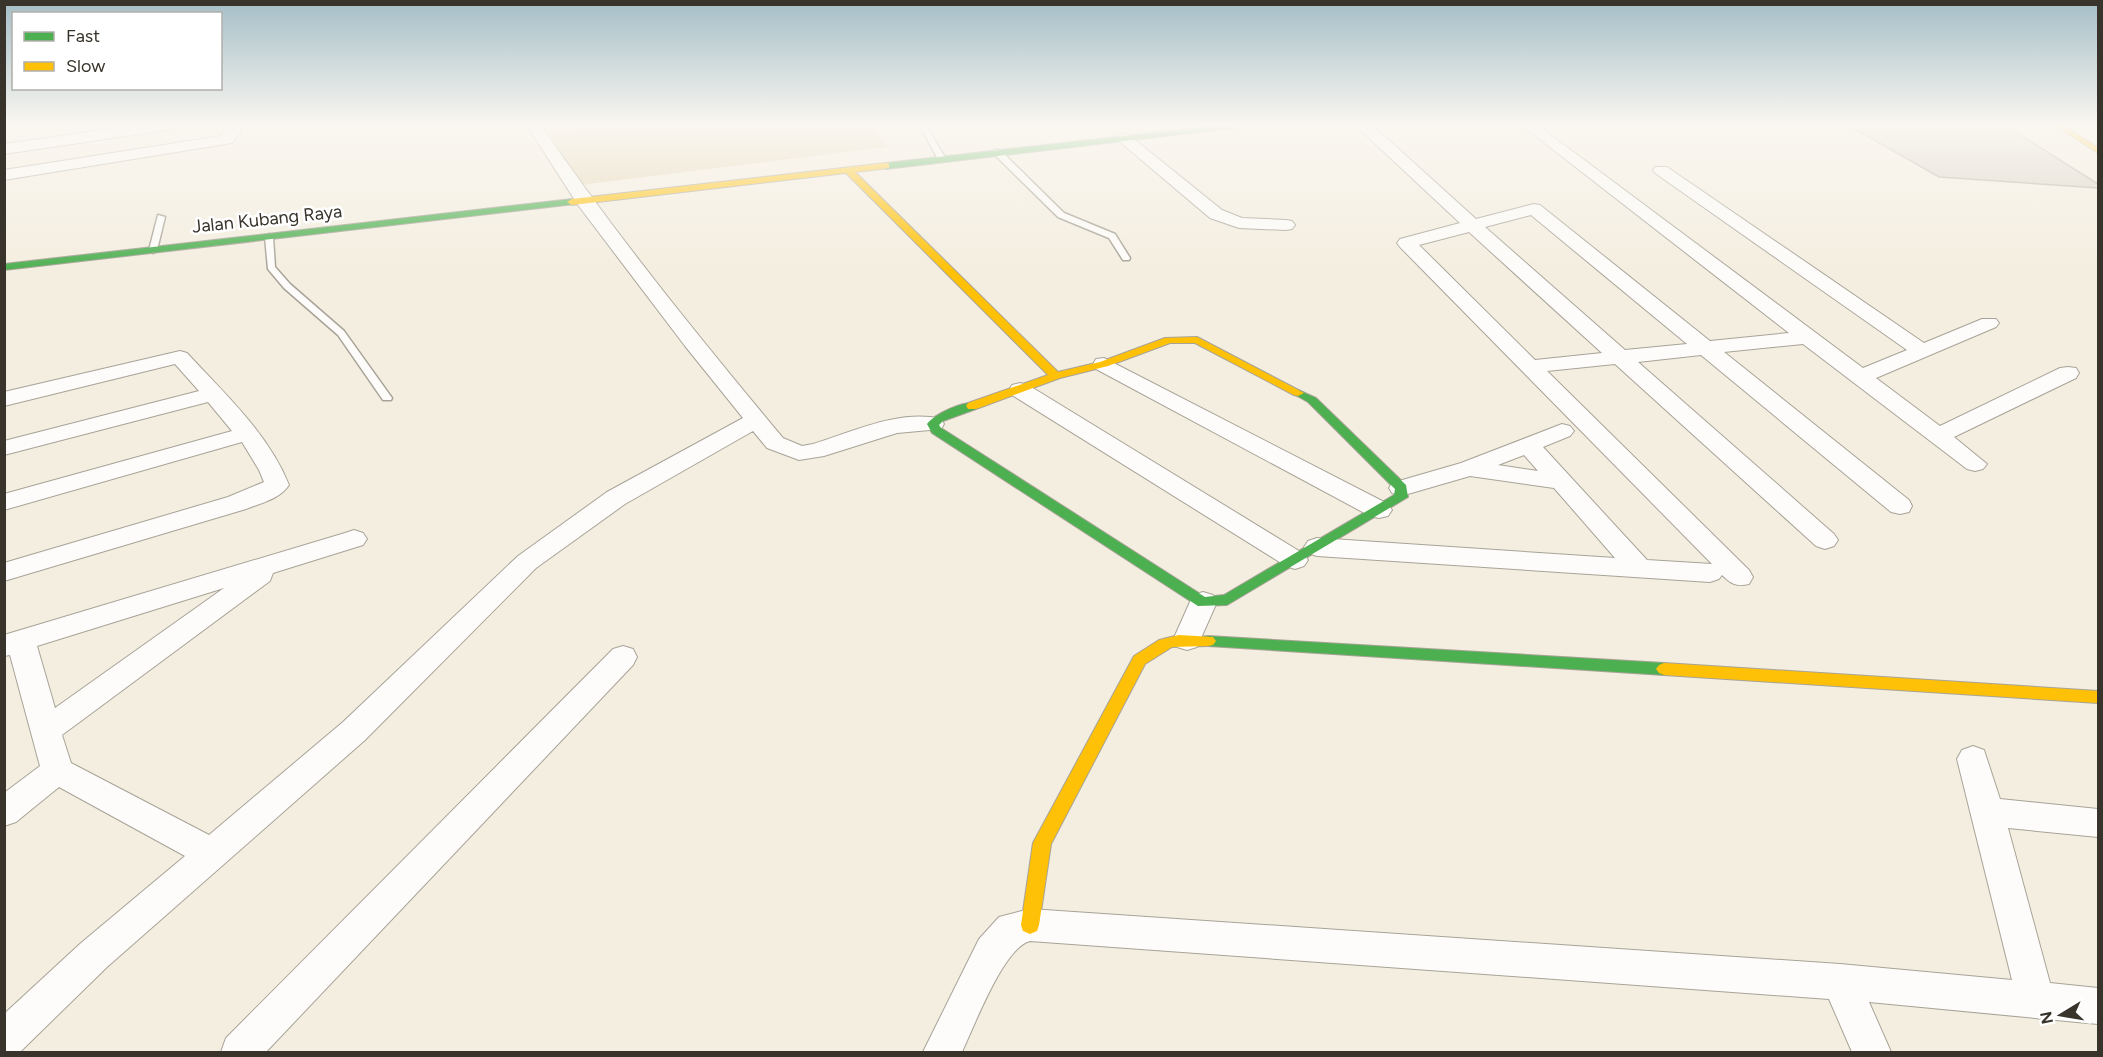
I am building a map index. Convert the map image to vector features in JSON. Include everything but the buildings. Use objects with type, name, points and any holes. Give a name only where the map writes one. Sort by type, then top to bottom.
[{"type":"main road","name":"Jalan Kubang Raya","points":[[4,267],[828,173]]},
{"type":"main road","points":[[850,173],[1056,376]]},
{"type":"main road","points":[[1169,340],[1197,340],[1312,400],[1401,488],[1401,497],[1227,600],[1203,602],[936,430],[933,424],[939,418],[1056,376],[1104,364],[1169,340]]},
{"type":"main road","points":[[1030,925],[1042,843],[1139,660],[1158,645],[1175,640],[2098,697]]},
{"type":"street","points":[[4,176],[21,173]]},
{"type":"street","points":[[566,173],[584,201],[692,342],[775,443],[799,453],[816,451],[904,424],[933,424]]},
{"type":"street","points":[[1167,173],[1216,214],[1239,223],[1286,225]]},
{"type":"street","points":[[1416,173],[1825,540]]},
{"type":"street","points":[[1592,173],[1975,464]]},
{"type":"street","points":[[1666,173],[1923,351]]},
{"type":"street","points":[[1740,577],[1406,243],[1534,209],[1900,506]]},
{"type":"street","points":[[1860,377],[1989,323]]},
{"type":"street","points":[[1530,367],[1807,337]]},
{"type":"street","points":[[4,399],[180,357],[246,434],[274,473],[277,484],[262,494],[4,572]]},
{"type":"street","points":[[1104,364],[1379,510]]},
{"type":"street","points":[[1938,436],[2068,373]]},
{"type":"street","points":[[1020,390],[1306,553],[1710,573]]},
{"type":"street","points":[[4,448],[213,394]]},
{"type":"street","points":[[4,1041],[94,955],[354,731],[527,562],[616,498],[756,420]]},
{"type":"street","points":[[1401,488],[1468,468],[1562,432]]},
{"type":"street","points":[[4,502],[246,434]]},
{"type":"street","points":[[1528,445],[1639,568]]},
{"type":"street","points":[[1468,468],[1562,482]]},
{"type":"street","points":[[211,853],[57,771],[13,644],[354,539]]},
{"type":"street","points":[[45,731],[278,562]]},
{"type":"street","points":[[1187,640],[1203,602]]},
{"type":"street","points":[[240,1053],[623,657]]},
{"type":"street","points":[[1973,759],[2036,999]]},
{"type":"street","points":[[4,812],[57,771]]},
{"type":"street","points":[[1987,812],[2098,823]]},
{"type":"street","points":[[942,1053],[992,951],[1012,929],[1030,925],[1840,982],[2098,1006]]},
{"type":"street","points":[[1840,982],[1872,1053]]},
{"type":"lane","points":[[1019,173],[1061,215],[1112,236],[1126,258]]},
{"type":"lane","points":[[153,250],[160,217]]},
{"type":"lane","points":[[269,237],[271,267],[287,286],[341,333],[387,398]]},
{"type":"shaded area","points":[[573,173],[675,173],[580,185]]},
{"type":"traffic: fast","points":[[4,267],[572,202]]},
{"type":"traffic: fast","points":[[972,406],[939,418],[933,424],[936,430],[1203,602],[1227,600],[1401,497],[1401,488],[1312,400],[1298,393]]},
{"type":"traffic: fast","points":[[1208,641],[1664,669]]},
{"type":"traffic: slow","points":[[572,202],[822,173]]},
{"type":"traffic: slow","points":[[851,173],[1056,376],[972,406]]},
{"type":"traffic: slow","points":[[1056,376],[1104,364],[1169,340],[1197,340],[1298,393]]},
{"type":"traffic: slow","points":[[1030,925],[1042,843],[1139,660],[1171,642],[1208,641]]},
{"type":"traffic: slow","points":[[1664,669],[2098,697]]}]
